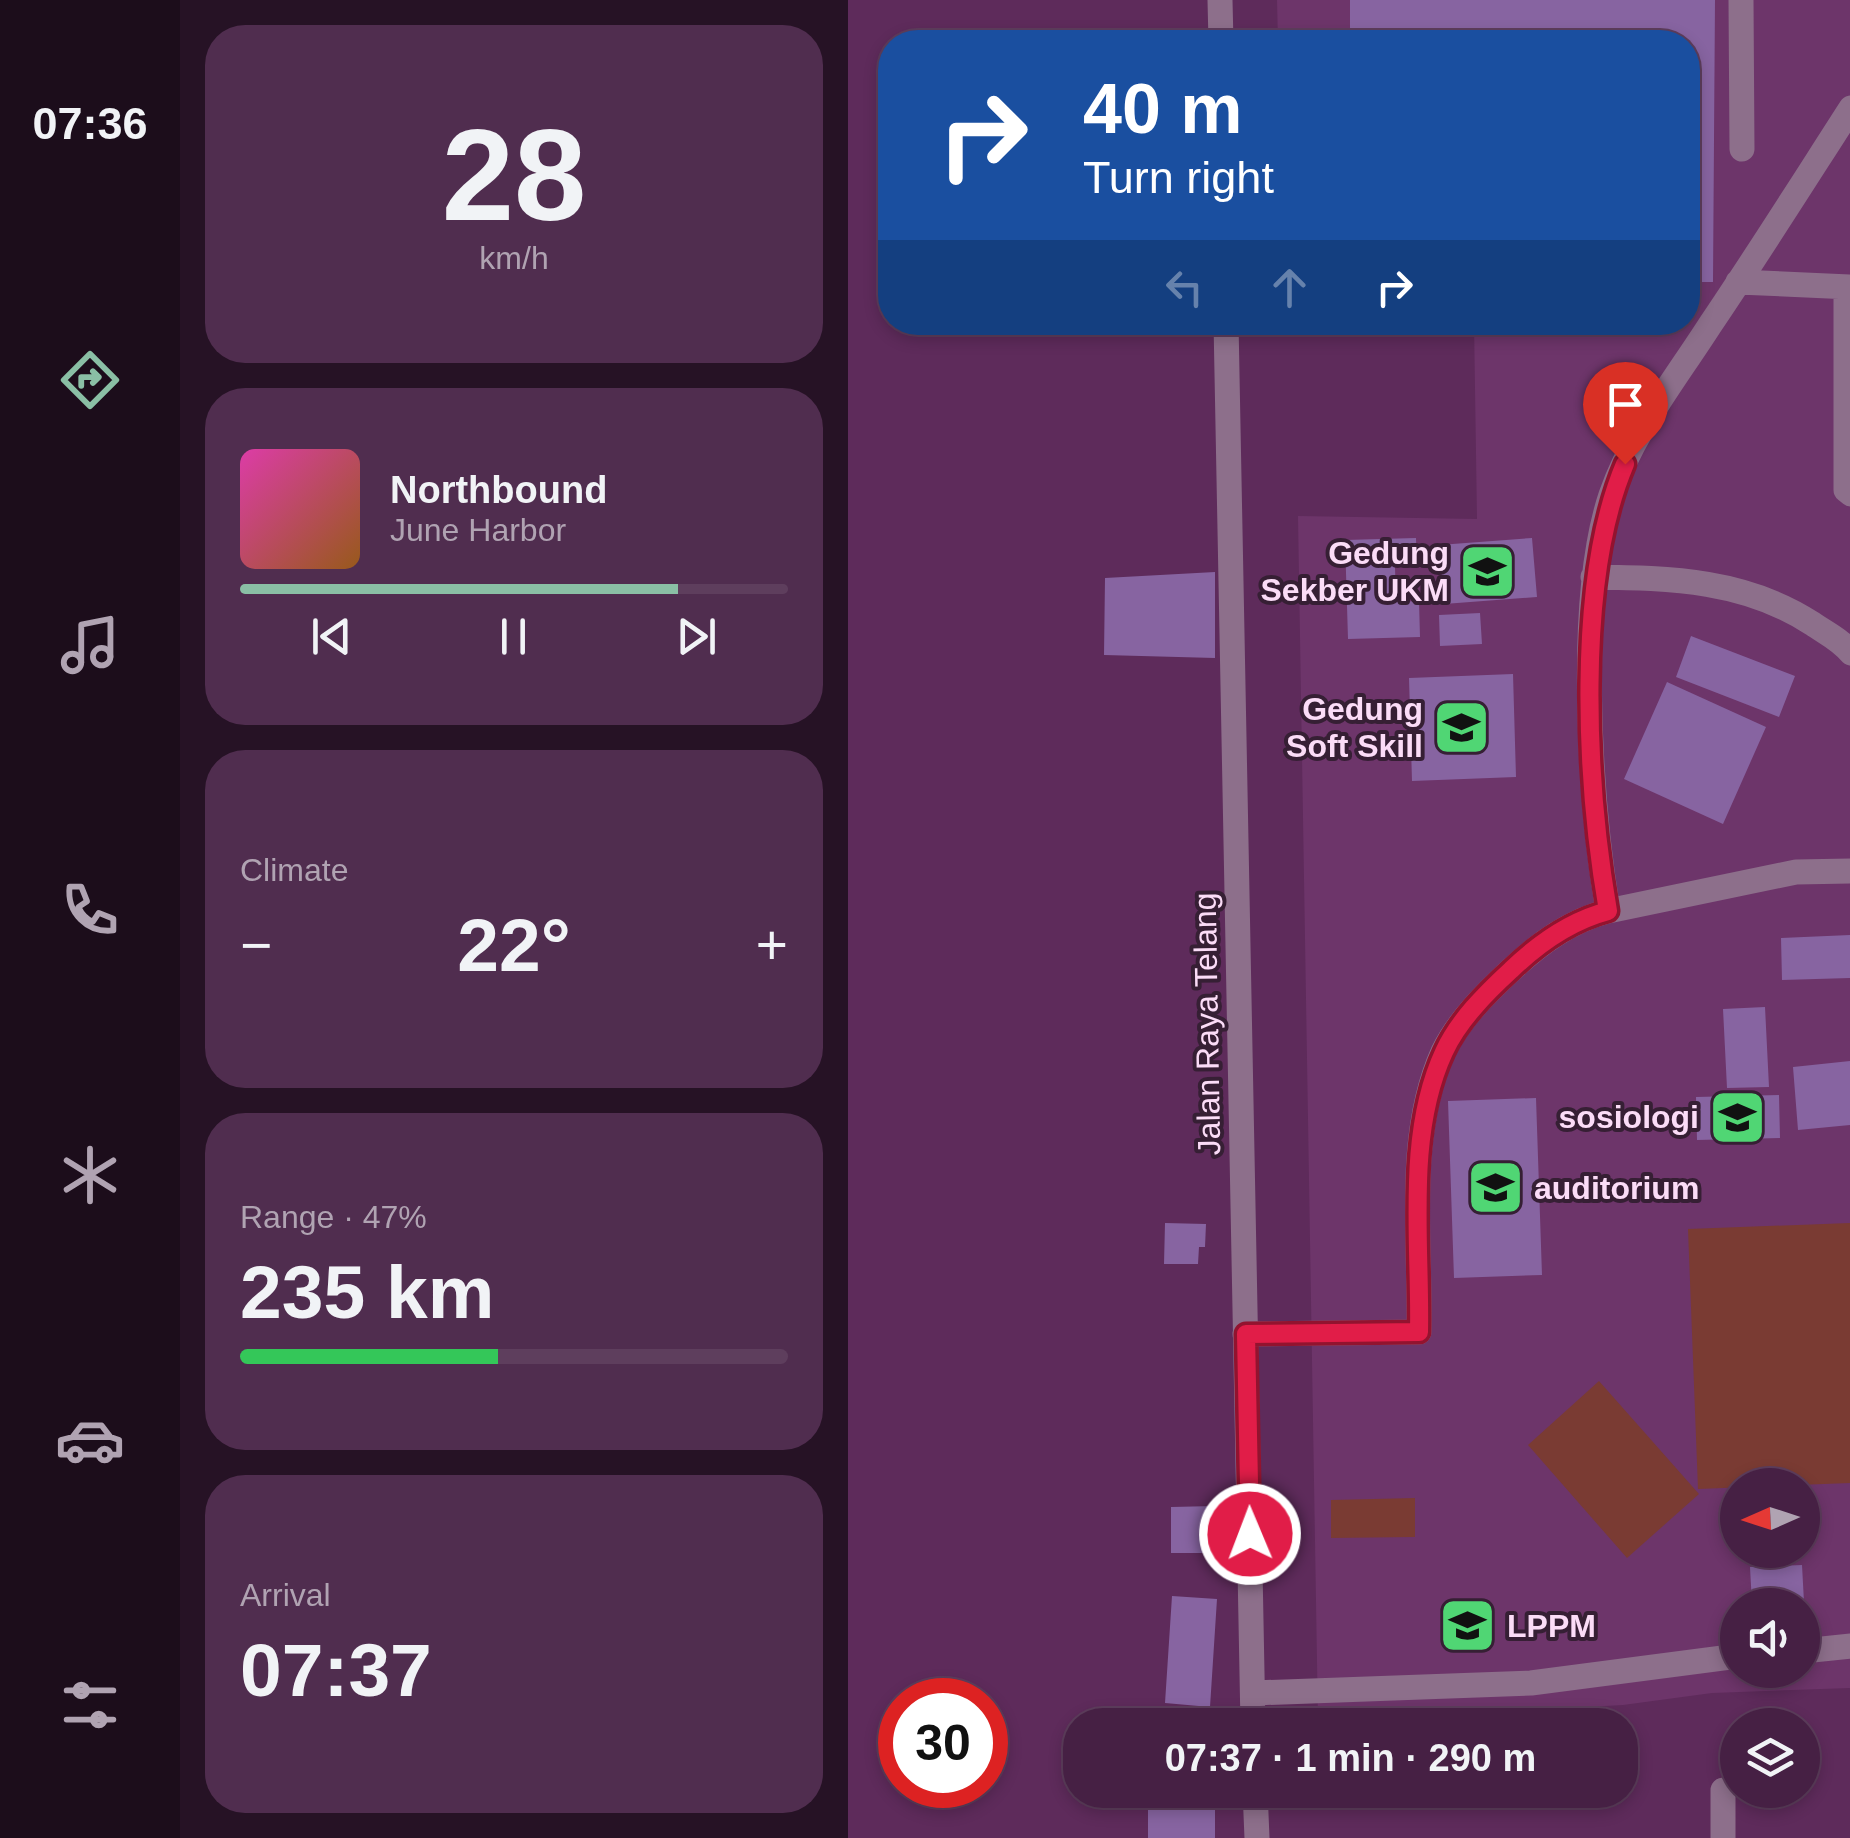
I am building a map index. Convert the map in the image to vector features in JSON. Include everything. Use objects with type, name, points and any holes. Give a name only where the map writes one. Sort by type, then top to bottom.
[{"type":"street","points":[[1220,0],[1220,30]]},
{"type":"street","points":[[1741,0],[1742,149]]},
{"type":"street","points":[[1608,911],[1592,719],[1593,577],[1610,497],[1639,430],[1850,108]]},
{"type":"street","points":[[1738,282],[1848,287],[1846,490],[1850,494]]},
{"type":"street","name":"Jalan Raya Telang","points":[[1226,335],[1253,1708]]},
{"type":"street","points":[[1593,577],[1698,580],[1740,591],[1786,606],[1850,652]]},
{"type":"street","points":[[1246,1334],[1419,1332],[1422,1124],[1444,1052],[1482,997],[1535,948],[1583,918],[1608,911],[1796,872],[1850,872]]},
{"type":"street","points":[[1820,1649],[1850,1646]]},
{"type":"street","points":[[1252,1693],[1531,1683],[1720,1658]]},
{"type":"street","points":[[1255,1808],[1256,1838]]},
{"type":"street","points":[[1723,1808],[1723,1838]]},
{"type":"shaded area","points":[[1277,0],[1850,0],[1850,1688],[1712,1693],[1569,1708],[1318,1708],[1298,516],[1477,519],[1474,335],[1700,335],[1700,30],[1278,30]]},
{"type":"shaded area","points":[[1850,1223],[1850,1483],[1820,1484],[1820,1468],[1720,1468],[1720,1488],[1698,1489],[1688,1229]]},
{"type":"shaded area","points":[[1599,1381],[1699,1494],[1627,1558],[1528,1445]]},
{"type":"shaded area","points":[[1415,1498],[1415,1537],[1331,1538],[1331,1500]]},
{"type":"building","points":[[1350,0],[1715,0],[1713,282],[1700,282],[1700,30],[1350,30]]},
{"type":"building","points":[[1416,538],[1417,567],[1395,567],[1396,602],[1419,601],[1420,637],[1348,639],[1345,540]]},
{"type":"building","name":"Gedung Sekber UKM","points":[[1532,538],[1537,597],[1444,604],[1439,545]]},
{"type":"building","points":[[1215,572],[1215,658],[1104,655],[1105,578]]},
{"type":"building","points":[[1480,613],[1482,644],[1440,646],[1439,615]]},
{"type":"building","points":[[1691,636],[1795,676],[1779,717],[1676,677]]},
{"type":"building","name":"Gedung Soft Skill","points":[[1513,674],[1516,777],[1412,781],[1409,678]]},
{"type":"building","points":[[1667,682],[1766,727],[1723,824],[1624,779]]},
{"type":"building","points":[[1851,935],[1851,978],[1782,980],[1781,938]]},
{"type":"building","points":[[1765,1007],[1769,1087],[1727,1088],[1723,1009]]},
{"type":"building","points":[[1851,1061],[1851,1125],[1798,1130],[1793,1067]]},
{"type":"building","name":"sosiologi","points":[[1779,1095],[1780,1138],[1697,1140],[1696,1097]]},
{"type":"building","name":"auditorium","points":[[1536,1098],[1542,1275],[1454,1278],[1448,1101]]},
{"type":"building","points":[[1165,1223],[1206,1224],[1205,1247],[1199,1247],[1198,1264],[1164,1264]]},
{"type":"building","points":[[1215,1506],[1215,1553],[1171,1553],[1171,1507]]},
{"type":"building","points":[[1750,1568],[1802,1568],[1803,1588],[1751,1588]]},
{"type":"building","points":[[1172,1596],[1217,1599],[1210,1707],[1165,1703]]},
{"type":"building","points":[[1148,1808],[1215,1808],[1215,1838],[1148,1838]]},
{"type":"place","name":"Gedung Sekber UKM","points":[[1488,571]]},
{"type":"place","name":"Gedung Soft Skill","points":[[1462,727]]},
{"type":"place","name":"sosiologi","points":[[1738,1117]]},
{"type":"place","name":"auditorium","points":[[1495,1188]]},
{"type":"place","name":"LPPM","points":[[1468,1626]]},
{"type":"route","points":[[1250,1534],[1246,1334],[1419,1332],[1422,1124],[1444,1052],[1482,997],[1535,948],[1583,918],[1608,911],[1601,870],[1592,719],[1593,577],[1610,497],[1625,464]]}]
